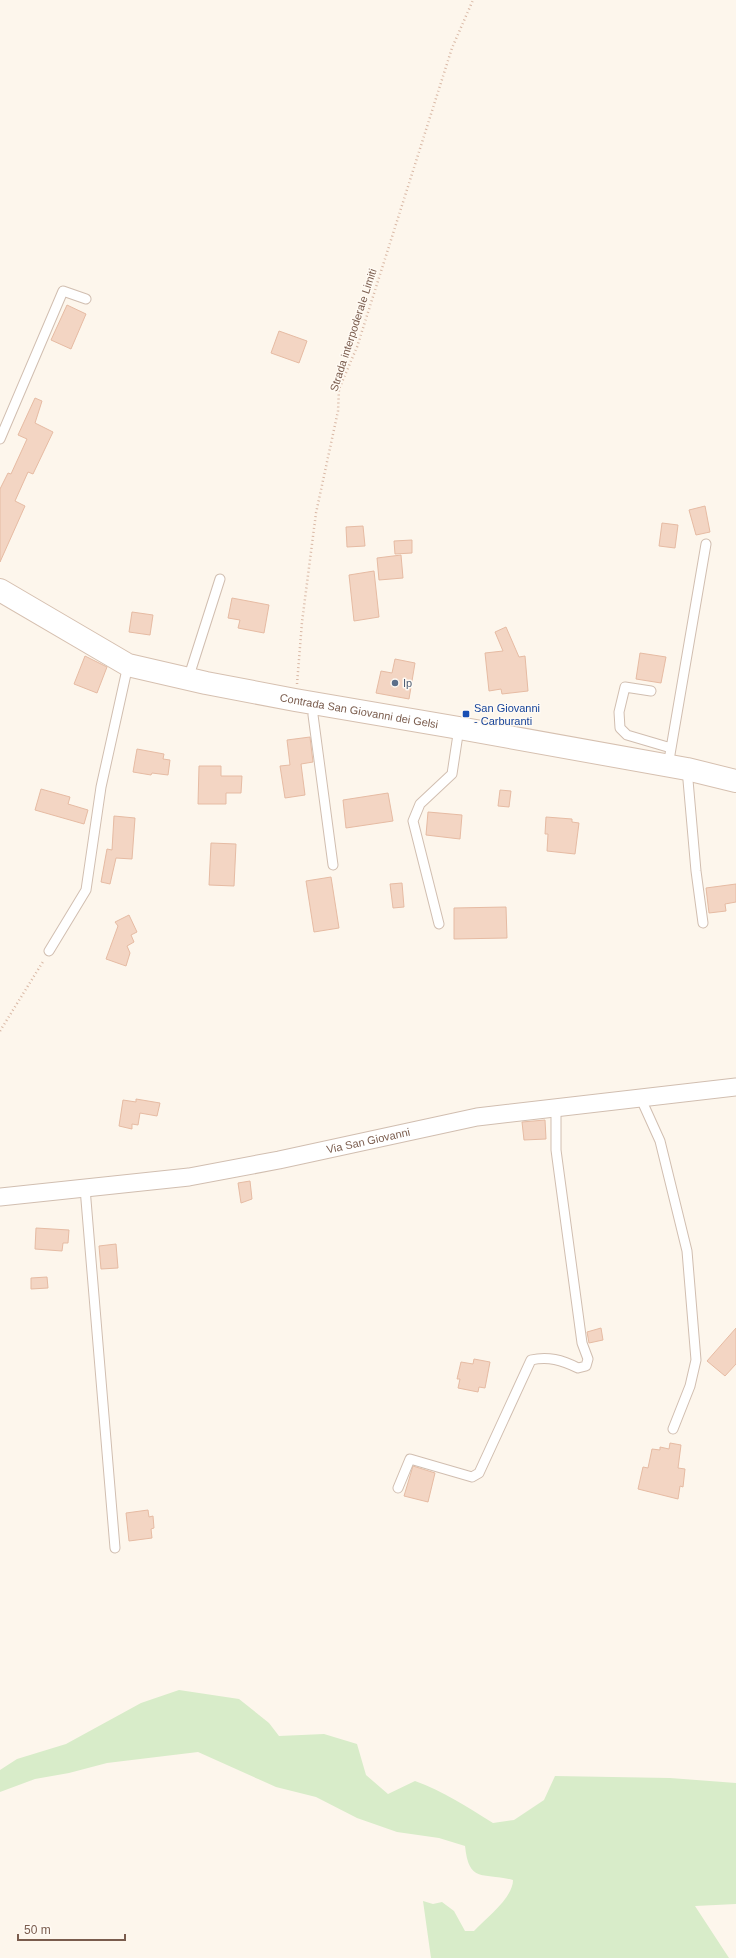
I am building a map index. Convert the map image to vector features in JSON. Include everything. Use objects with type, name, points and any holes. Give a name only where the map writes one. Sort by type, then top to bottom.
[{"type":"main road","name":"Contrada San Giovanni dei Gelsi","points":[[0,590],[128,665],[188,679],[306,702],[458,728],[675,761],[736,781]]},
{"type":"street","name":"Via San Giovanni","points":[[0,1197],[189,1177],[279,1160],[477,1117],[641,1100],[736,1088]]},
{"type":"lane","points":[[0,439],[64,291],[86,299]]},
{"type":"lane","points":[[703,922],[696,871],[675,761],[706,544]]},
{"type":"lane","points":[[188,679],[220,579]]},
{"type":"lane","points":[[49,951],[86,890],[102,787],[128,665]]},
{"type":"lane","points":[[651,691],[626,687],[618,712],[620,728],[627,735],[675,761]]},
{"type":"lane","points":[[306,702],[313,715],[333,865]]},
{"type":"lane","points":[[439,924],[413,821],[420,804],[452,774],[458,728]]},
{"type":"lane","points":[[641,1100],[660,1141],[688,1251],[696,1360],[690,1386],[673,1429]]},
{"type":"lane","points":[[398,1488],[410,1459],[472,1477],[479,1474],[531,1360],[543,1357],[564,1361],[578,1368],[586,1366],[588,1359],[582,1343],[556,1150],[556,1108]]},
{"type":"lane","points":[[85,1188],[115,1548]]},
{"type":"path","name":"Strada interpoderale Limiti","points":[[306,702],[302,622],[316,512],[338,411],[339,389],[357,347],[452,48],[473,0]]},
{"type":"path","points":[[0,1031],[49,951]]},
{"type":"green space","points":[[179,1690],[239,1699],[269,1723],[279,1736],[324,1734],[357,1744],[366,1775],[388,1794],[415,1781],[445,1794],[493,1823],[514,1820],[544,1800],[555,1776],[670,1778],[736,1783],[736,1904],[695,1906],[729,1958],[431,1958],[423,1901],[433,1904],[442,1902],[454,1911],[465,1931],[474,1931],[504,1901],[512,1887],[513,1880],[486,1876],[474,1871],[467,1858],[465,1846],[439,1838],[397,1832],[357,1818],[316,1797],[276,1787],[198,1752],[107,1763],[69,1773],[35,1779],[0,1792],[0,1770],[17,1759],[66,1744],[141,1703]]},
{"type":"building","points":[[67,305],[86,314],[71,349],[51,340]]},
{"type":"building","points":[[279,331],[307,341],[299,363],[271,353]]},
{"type":"building","points":[[35,398],[42,401],[35,423],[53,432],[33,474],[28,472],[15,501],[25,506],[0,562],[0,489],[8,473],[11,474],[27,439],[18,435]]},
{"type":"building","points":[[705,506],[710,532],[696,535],[689,510]]},
{"type":"building","points":[[662,523],[678,525],[675,548],[659,546]]},
{"type":"building","points":[[363,526],[365,546],[347,547],[346,527]]},
{"type":"building","points":[[412,540],[412,553],[395,554],[394,541]]},
{"type":"building","points":[[401,555],[403,578],[379,580],[377,558]]},
{"type":"building","points":[[374,571],[379,617],[354,621],[349,575]]},
{"type":"building","points":[[232,598],[269,605],[264,633],[238,628],[240,620],[228,618]]},
{"type":"building","points":[[132,612],[153,615],[150,635],[129,632]]},
{"type":"building","points":[[506,627],[519,657],[525,656],[528,691],[502,694],[501,689],[489,691],[485,653],[503,651],[495,632]]},
{"type":"building","points":[[640,653],[666,657],[661,683],[636,679]]},
{"type":"building","points":[[85,656],[107,667],[97,693],[74,684]]},
{"type":"building","points":[[395,659],[415,663],[409,699],[376,693],[381,671],[392,673]]},
{"type":"building","points":[[310,737],[313,762],[301,764],[305,795],[285,798],[280,766],[290,765],[287,740]]},
{"type":"building","points":[[137,749],[164,754],[163,759],[170,760],[168,775],[152,773],[151,775],[133,772]]},
{"type":"building","points":[[199,766],[221,766],[221,776],[242,776],[241,793],[226,793],[226,804],[198,804]]},
{"type":"building","points":[[41,789],[70,797],[68,804],[88,810],[84,824],[35,810]]},
{"type":"building","points":[[500,790],[511,791],[509,807],[498,806]]},
{"type":"building","points":[[388,793],[393,821],[346,828],[343,800]]},
{"type":"building","points":[[428,812],[462,815],[460,839],[426,835]]},
{"type":"building","points":[[114,816],[135,818],[132,859],[116,858],[110,884],[101,882],[107,849],[112,850]]},
{"type":"building","points":[[546,817],[572,819],[572,822],[579,823],[575,854],[547,851],[548,834],[545,834]]},
{"type":"building","points":[[211,843],[236,844],[234,886],[209,885]]},
{"type":"building","points":[[331,877],[339,928],[314,932],[306,881]]},
{"type":"building","points":[[402,883],[404,907],[393,908],[390,884]]},
{"type":"building","points":[[736,884],[736,902],[725,904],[726,911],[709,913],[706,888]]},
{"type":"building","points":[[506,907],[507,938],[454,939],[454,908]]},
{"type":"building","points":[[129,915],[137,932],[131,935],[134,942],[127,946],[130,953],[126,966],[106,959],[118,926],[115,922]]},
{"type":"building","points":[[136,1099],[160,1103],[157,1116],[140,1113],[138,1125],[132,1124],[132,1129],[119,1126],[123,1100],[136,1102]]},
{"type":"building","points":[[545,1120],[546,1139],[524,1140],[522,1122]]},
{"type":"building","points":[[250,1181],[252,1199],[241,1203],[238,1183]]},
{"type":"building","points":[[36,1228],[69,1230],[68,1243],[63,1243],[62,1251],[35,1249]]},
{"type":"building","points":[[116,1244],[118,1268],[101,1269],[99,1246]]},
{"type":"building","points":[[47,1277],[48,1288],[31,1289],[31,1278]]},
{"type":"building","points":[[601,1328],[603,1340],[589,1343],[587,1332]]},
{"type":"building","points":[[736,1328],[736,1364],[725,1376],[707,1361]]},
{"type":"building","points":[[474,1359],[490,1362],[485,1388],[479,1387],[478,1392],[458,1388],[460,1379],[457,1379],[461,1362],[473,1364]]},
{"type":"building","points":[[670,1443],[681,1445],[678,1468],[685,1469],[683,1487],[680,1486],[678,1499],[638,1489],[643,1467],[648,1468],[652,1449],[660,1450],[660,1447],[669,1449]]},
{"type":"building","points":[[413,1466],[435,1473],[428,1502],[404,1496]]},
{"type":"building","points":[[148,1510],[149,1517],[153,1516],[154,1528],[151,1529],[152,1538],[129,1541],[126,1513]]},
{"type":"place","name":"Ip","points":[[395,683]]},
{"type":"place","name":"San Giovanni - Carburanti","points":[[466,714]]}]
